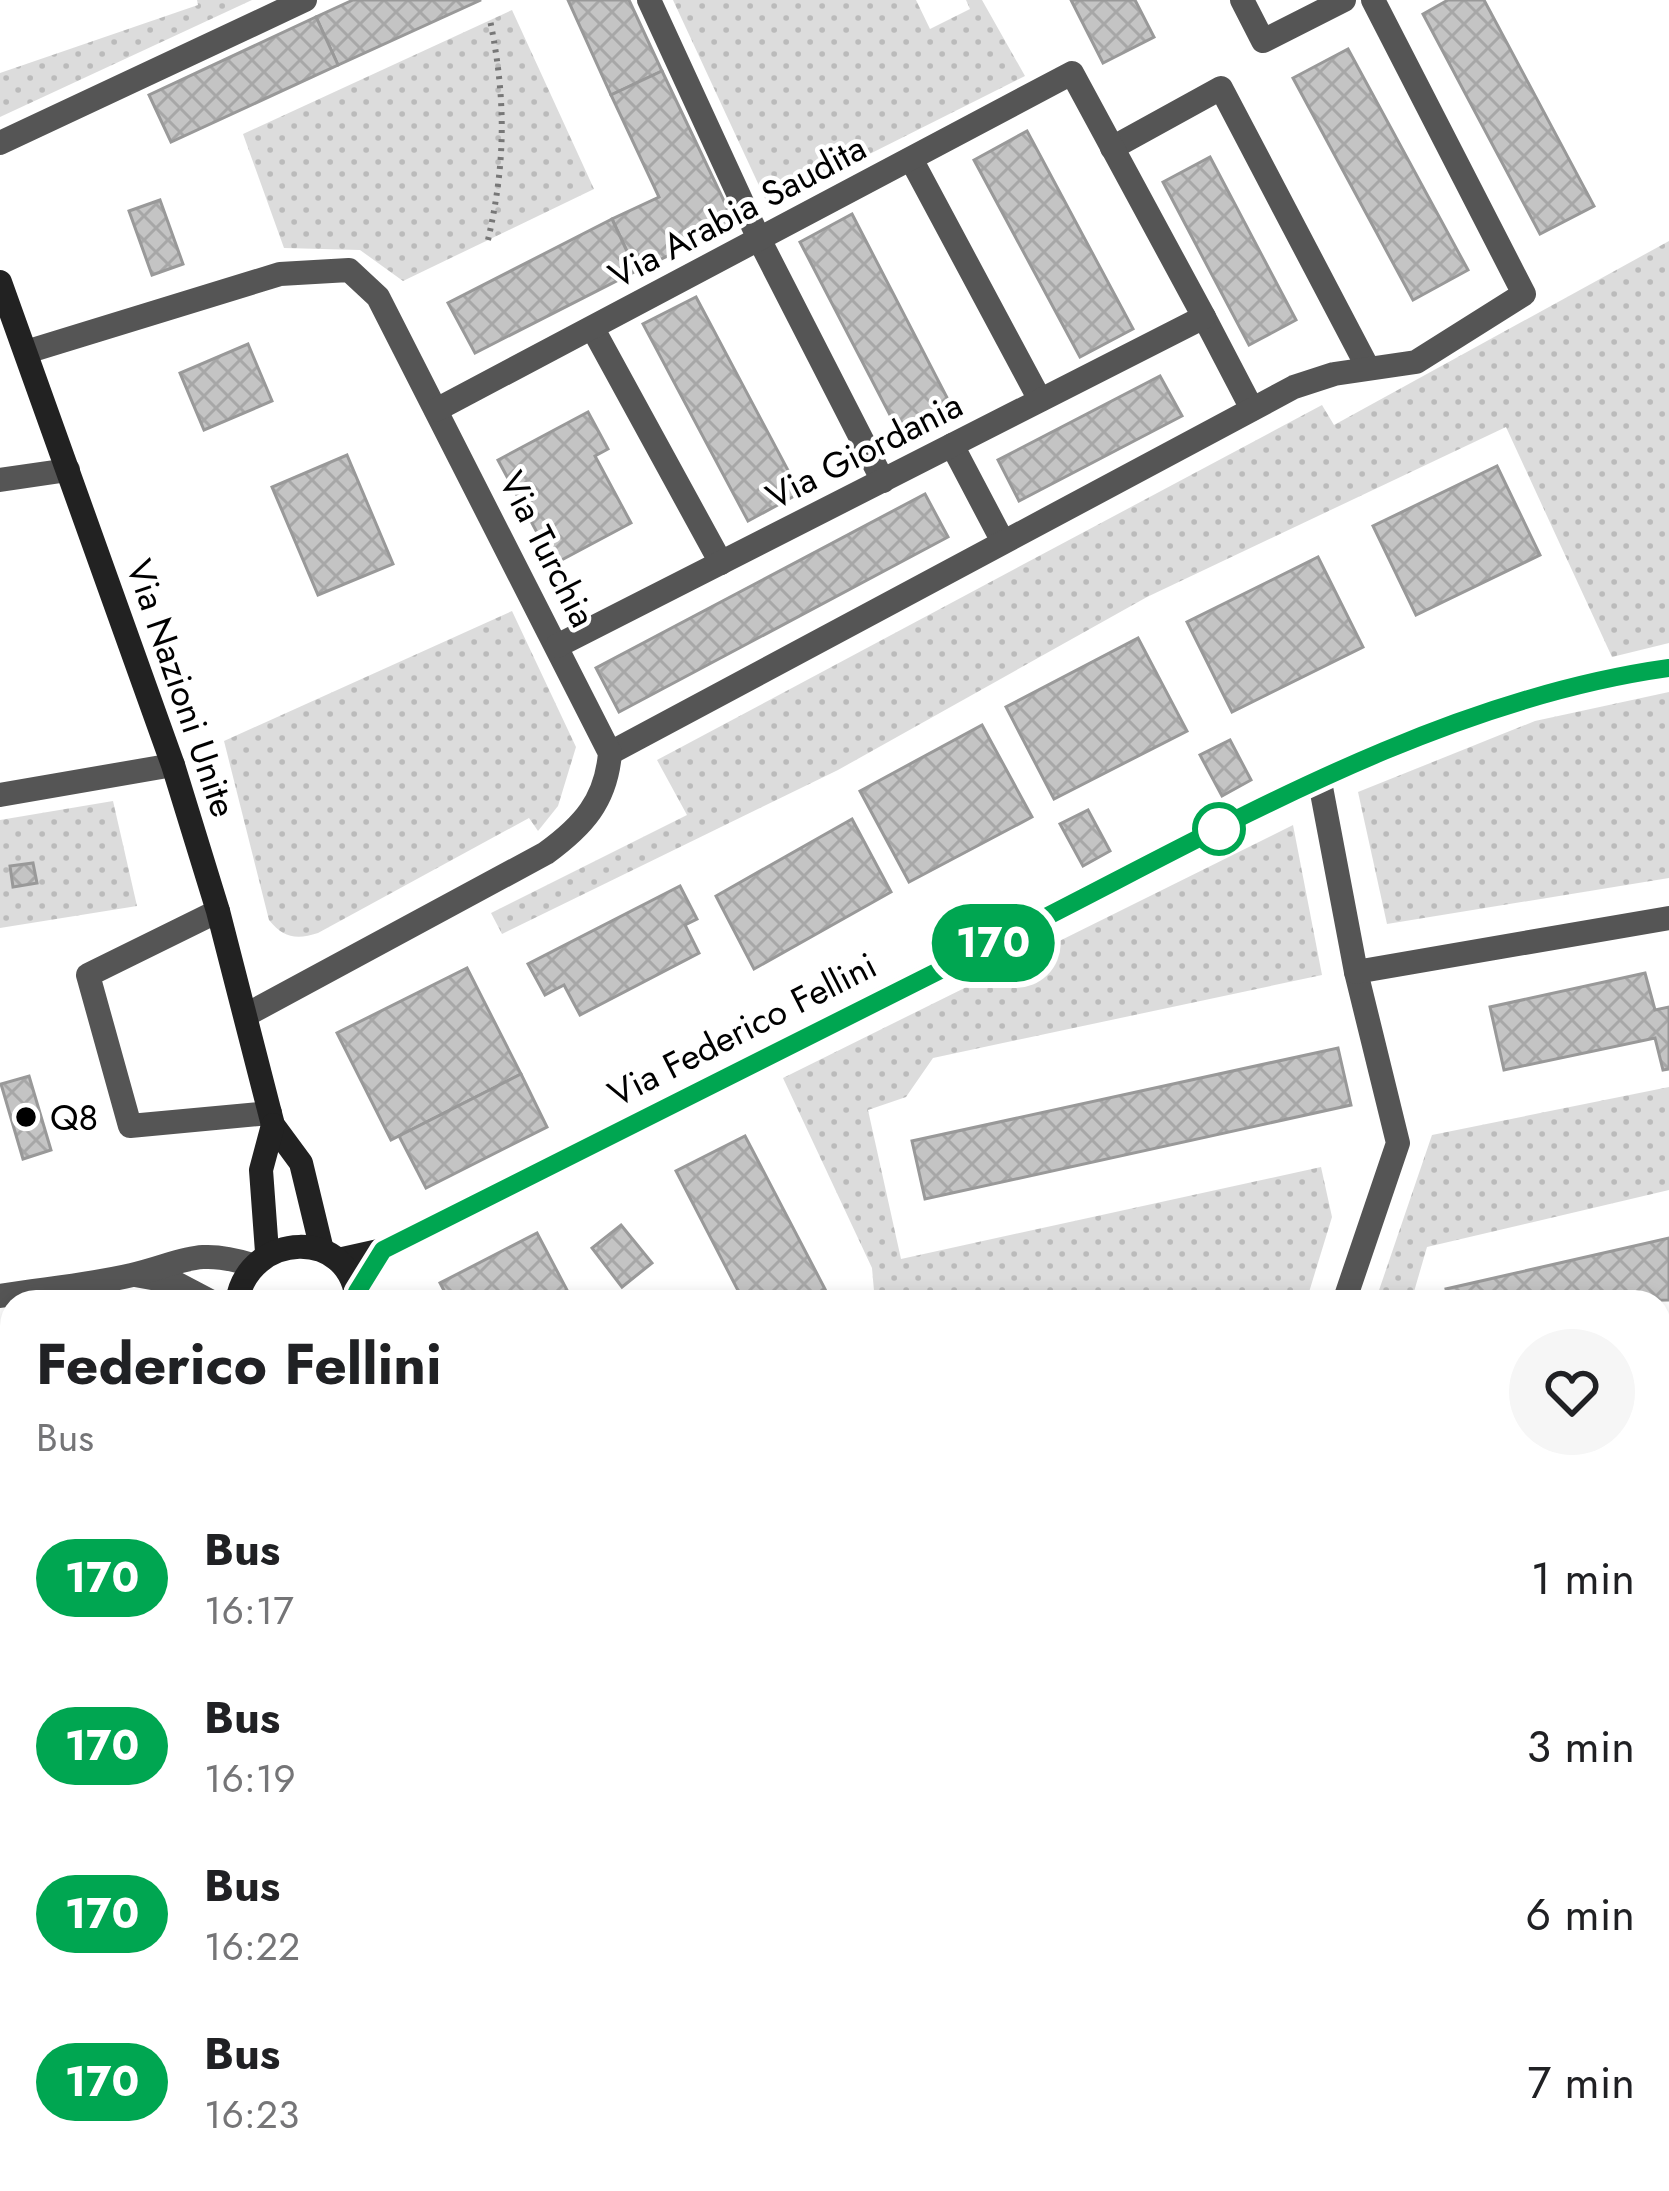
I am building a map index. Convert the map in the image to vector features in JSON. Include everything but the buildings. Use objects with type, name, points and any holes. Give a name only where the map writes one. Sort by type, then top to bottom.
[{"type":"street","points":[[0,143],[305,0]]},
{"type":"street","points":[[649,0],[760,239],[883,481]]},
{"type":"street","points":[[1242,0],[1263,41],[1344,0]]},
{"type":"street","points":[[246,1015],[546,853],[579,829],[600,799],[610,753],[1252,409],[1313,379],[1416,362],[1524,294],[1373,0]]},
{"type":"street","name":"Via Arabia Saudita","points":[[436,410],[1072,73],[1112,148]]},
{"type":"street","points":[[1252,409],[1112,148],[1222,88],[1368,368]]},
{"type":"street","points":[[911,159],[1040,400]]},
{"type":"street","name":"Via Turchia","points":[[26,352],[280,274],[317,268],[349,270],[378,297],[610,753]]},
{"type":"street","name":"Via Nazioni Unite","points":[[0,282],[173,765],[218,911],[271,1119],[301,1163],[330,1255],[352,1290]]},
{"type":"street","name":"Via Giordania","points":[[557,646],[1204,317]]},
{"type":"street","points":[[593,329],[721,563]]},
{"type":"street","points":[[952,445],[1002,540]]},
{"type":"street","points":[[0,479],[68,470]]},
{"type":"street","name":"Via Federico Fellini","points":[[259,1259],[285,1246],[330,1255],[383,1250],[1320,782],[1421,737],[1533,698],[1669,668]]},
{"type":"street","points":[[0,795],[173,765]]},
{"type":"street","points":[[1320,782],[1356,972],[1398,1143],[1348,1290]]},
{"type":"street","points":[[218,911],[88,975],[130,1126],[271,1119]]},
{"type":"street","points":[[1356,972],[1669,918]]},
{"type":"street","name":"Via Nazioni Unite","points":[[259,1259],[261,1170],[271,1119]]},
{"type":"street","points":[[361,1290],[383,1250]]},
{"type":"street","points":[[39,1290],[135,1275],[170,1260],[200,1256],[259,1259],[243,1290]]},
{"type":"street","points":[[135,1275],[189,1290]]},
{"type":"path","points":[[488,240],[506,156],[506,113],[490,20]]},
{"type":"shaded area","points":[[197,0],[252,0],[0,117],[0,73],[198,5]]},
{"type":"shaded area","points":[[673,0],[916,0],[930,29],[970,9],[966,0],[982,0],[1025,76],[768,205]]},
{"type":"shaded area","points":[[512,10],[594,189],[403,281],[360,250],[284,248],[243,134]]},
{"type":"shaded area","points":[[1669,241],[1669,643],[1612,657],[1506,427],[1147,597],[838,770],[502,934],[491,913],[687,815],[657,760],[1322,405],[1334,425]]},
{"type":"shaded area","points":[[512,611],[576,747],[558,806],[538,831],[529,818],[318,933],[297,937],[280,931],[269,920],[224,741]]},
{"type":"shaded area","points":[[1669,692],[1669,878],[1387,924],[1358,792],[1535,721]]},
{"type":"shaded area","points":[[113,801],[137,906],[0,928],[0,820]]},
{"type":"shaded area","points":[[1293,825],[1322,975],[933,1058],[906,1097],[868,1110],[901,1259],[1321,1167],[1332,1217],[1310,1290],[874,1290],[872,1268],[783,1078]]},
{"type":"shaded area","points":[[1669,1087],[1669,1190],[1427,1247],[1414,1290],[1379,1290],[1432,1135]]},
{"type":"bus line","name":"170","points":[[358,1290],[383,1250],[1219,829],[1421,737],[1533,698],[1669,668]]},
{"type":"place","name":"Q8","points":[[26,1117]]}]
